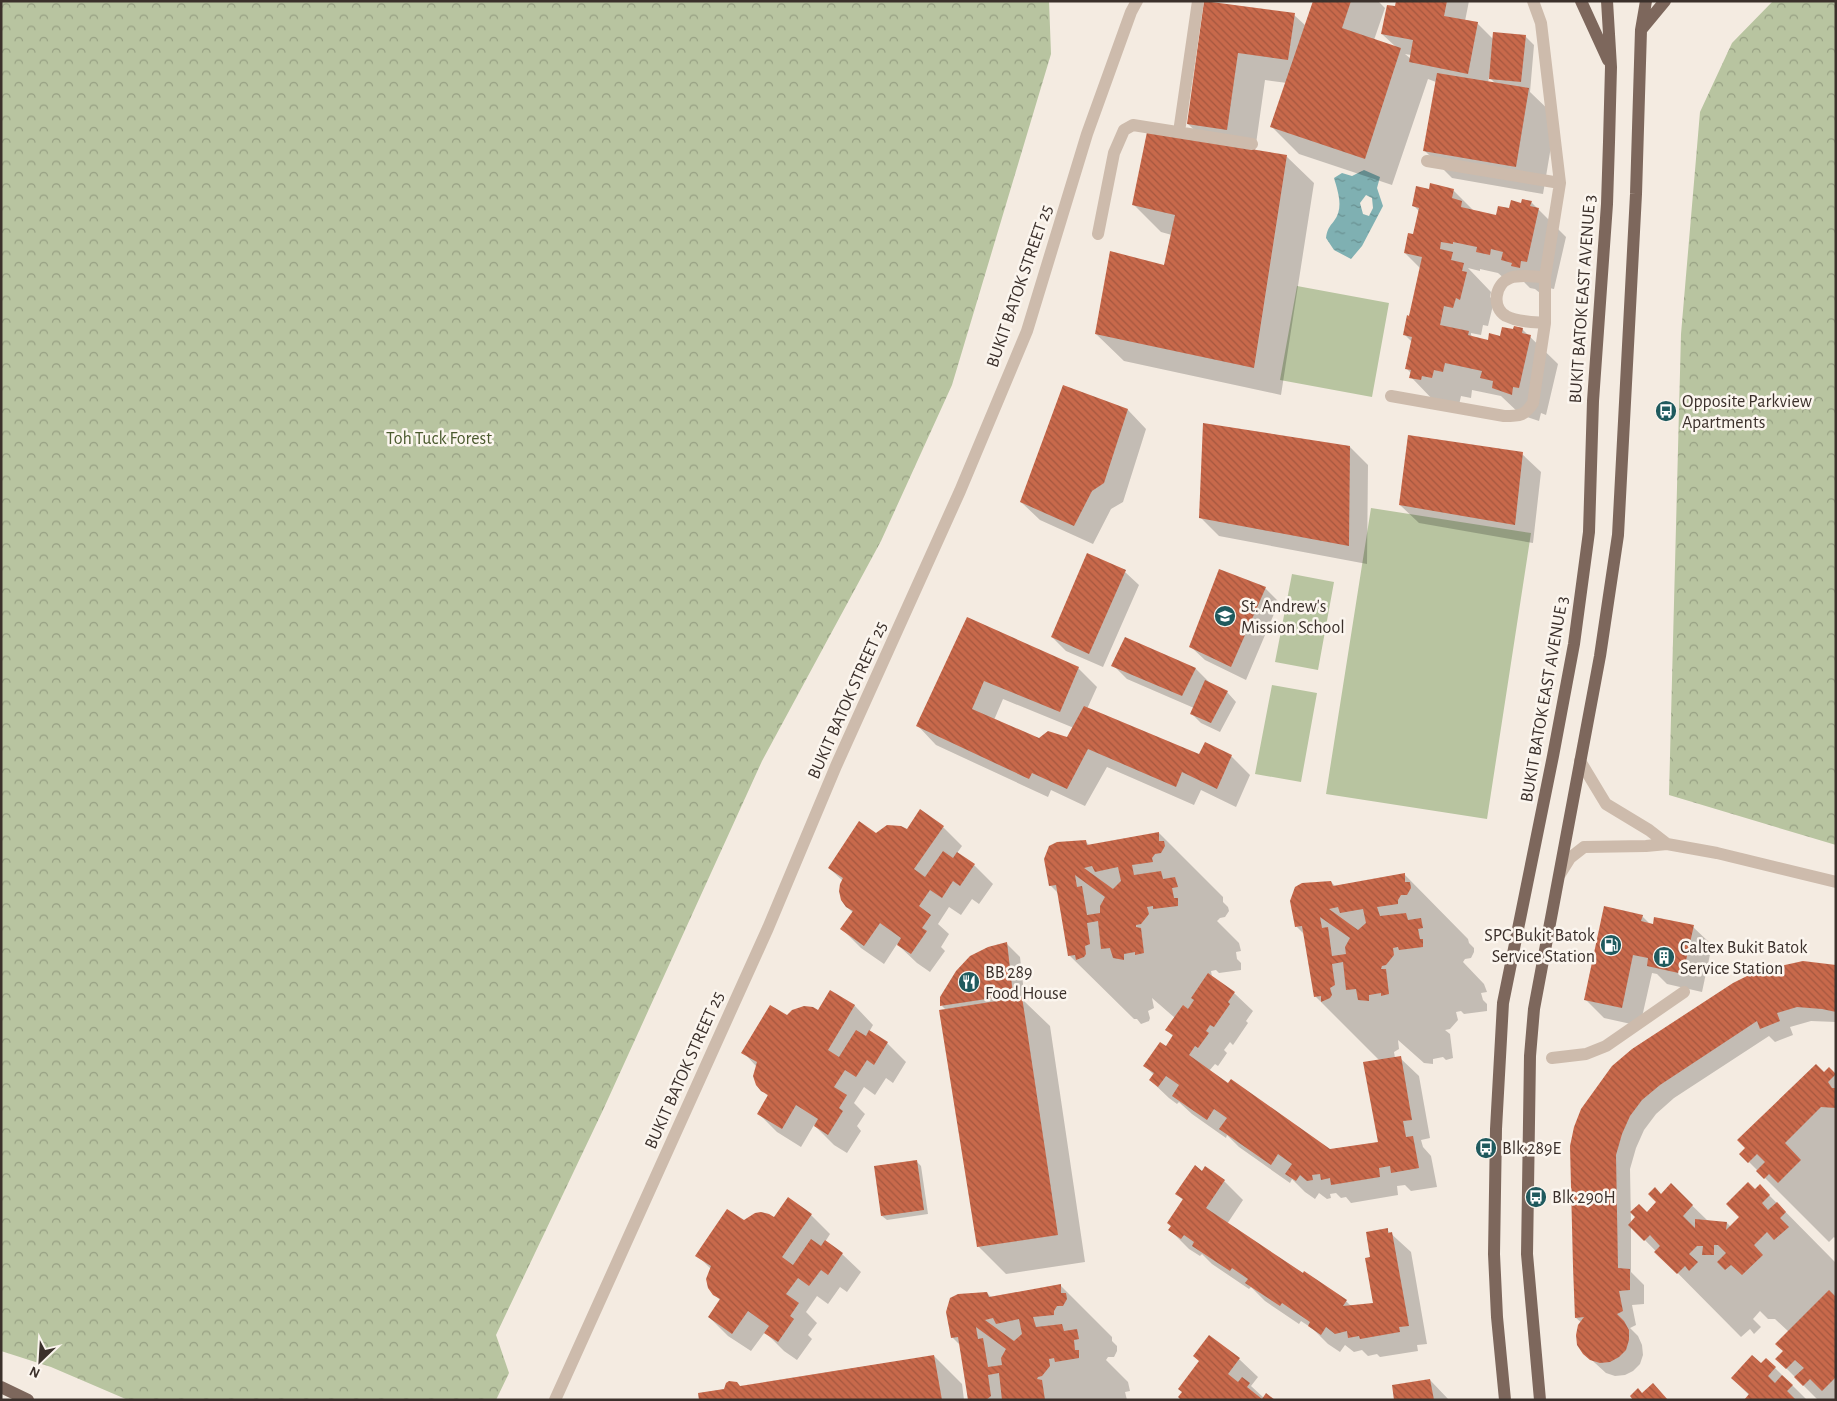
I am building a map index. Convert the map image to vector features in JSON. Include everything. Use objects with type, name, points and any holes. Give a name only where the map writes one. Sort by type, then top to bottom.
[{"type":"main road","points":[[1581,1],[1611,67]]},
{"type":"main road","name":"BUKIT BATOK EAST AVENUE 3","points":[[1505,1400],[1497,1318],[1494,1254],[1496,1129],[1503,1003],[1574,644],[1589,532],[1593,400],[1607,204],[1611,67],[1607,1]]},
{"type":"main road","points":[[1540,1400],[1527,1254],[1530,1056],[1534,1009],[1600,656],[1618,534],[1636,194],[1641,30],[1646,1]]},
{"type":"main road","points":[[1641,30],[1665,1]]},
{"type":"main road","points":[[1,1387],[28,1400]]},
{"type":"street","name":"BUKIT BATOK STREET 25","points":[[555,1400],[768,928],[836,766],[960,491],[1023,340],[1087,134],[1131,12],[1137,1]]},
{"type":"street","points":[[1179,132],[1198,1]]},
{"type":"street","points":[[1391,396],[1504,416],[1518,416],[1526,412],[1533,403],[1545,323],[1545,277],[1560,183],[1541,23],[1534,1]]},
{"type":"street","points":[[1098,234],[1114,154],[1124,130],[1133,125],[1252,144]]},
{"type":"street","points":[[1427,161],[1560,183]]},
{"type":"street","points":[[1545,277],[1512,277],[1504,280],[1499,287],[1496,300],[1504,315],[1517,320],[1545,323]]},
{"type":"street","points":[[1580,761],[1606,804],[1649,830],[1667,844]]},
{"type":"street","points":[[1560,874],[1570,858],[1584,847],[1667,844],[1717,853],[1836,882]]},
{"type":"street","points":[[1552,1058],[1586,1054],[1602,1048],[1684,992]]},
{"type":"green space","name":"Toh Tuck Forest","points":[[1,1],[1049,1],[1051,54],[952,385],[881,541],[762,761],[603,1110],[496,1335],[509,1373],[496,1400],[128,1400],[51,1367],[1,1351]]},
{"type":"green space","points":[[1773,1],[1836,1],[1836,845],[1669,795],[1681,334],[1700,112],[1732,43]]},
{"type":"green space","points":[[1297,286],[1389,303],[1372,397],[1280,380]]},
{"type":"green space","points":[[1371,508],[1531,533],[1487,819],[1326,794]]},
{"type":"green space","points":[[1292,574],[1334,582],[1318,670],[1275,662]]},
{"type":"green space","points":[[1272,685],[1317,693],[1301,782],[1255,774]]},
{"type":"water","points":[[1364,170],[1380,177],[1377,188],[1383,206],[1362,246],[1351,259],[1334,250],[1326,238],[1328,229],[1339,211],[1339,200],[1334,178],[1342,173],[1352,176]],"holes":[[[1366,195],[1372,198],[1373,208],[1369,216],[1363,214],[1360,203]]]},
{"type":"building","points":[[1204,1],[1295,13],[1288,60],[1238,53],[1227,130],[1187,124]]},
{"type":"building","points":[[1313,1],[1351,1],[1342,28],[1401,48],[1365,159],[1270,127]]},
{"type":"building","points":[[1396,1],[1447,1],[1444,16],[1478,22],[1468,74],[1409,62],[1413,40],[1381,34],[1387,5],[1395,6]]},
{"type":"building","points":[[1493,32],[1526,35],[1521,82],[1489,79]]},
{"type":"building","points":[[1437,73],[1529,88],[1516,167],[1423,151]]},
{"type":"building","points":[[1147,132],[1287,155],[1254,368],[1095,334],[1110,251],[1164,265],[1175,215],[1132,205]]},
{"type":"building","points":[[1430,183],[1454,189],[1452,198],[1462,201],[1461,207],[1496,215],[1498,206],[1509,208],[1511,200],[1521,203],[1522,199],[1532,201],[1530,206],[1539,208],[1527,262],[1521,261],[1520,268],[1511,266],[1512,263],[1501,260],[1503,252],[1491,249],[1490,255],[1476,252],[1477,247],[1453,242],[1453,244],[1441,242],[1440,249],[1453,252],[1451,260],[1464,263],[1462,271],[1467,272],[1460,300],[1456,298],[1453,308],[1444,306],[1440,325],[1469,331],[1468,335],[1488,340],[1489,333],[1500,336],[1502,327],[1513,329],[1514,326],[1523,328],[1522,333],[1531,335],[1519,388],[1513,387],[1512,395],[1492,388],[1493,381],[1480,378],[1482,371],[1445,363],[1443,372],[1434,370],[1432,378],[1422,376],[1421,380],[1409,378],[1411,370],[1405,369],[1412,337],[1403,335],[1422,257],[1404,253],[1408,233],[1413,234],[1419,208],[1412,206],[1416,186],[1429,189]]},
{"type":"building","points":[[1063,385],[1128,409],[1104,483],[1092,491],[1074,526],[1020,502]]},
{"type":"building","points":[[1203,423],[1350,446],[1349,546],[1199,518]]},
{"type":"building","points":[[1408,435],[1523,452],[1515,525],[1399,505]]},
{"type":"building","points":[[1087,553],[1126,570],[1089,654],[1051,637]]},
{"type":"building","points":[[1219,569],[1266,587],[1231,667],[1189,647]]},
{"type":"building","points":[[967,617],[1079,667],[1060,712],[984,681],[972,709],[1039,738],[1048,731],[1067,737],[1084,706],[1199,754],[1205,742],[1232,755],[1217,789],[1182,772],[1176,787],[1088,749],[1067,789],[1032,773],[1029,779],[916,726]]},
{"type":"building","points":[[1125,637],[1196,668],[1182,696],[1111,666]]},
{"type":"building","points":[[1205,680],[1228,691],[1211,723],[1190,714]]},
{"type":"building","points":[[920,809],[944,826],[914,869],[925,877],[943,851],[953,858],[957,852],[975,864],[960,886],[953,881],[942,898],[930,890],[919,906],[931,915],[922,928],[927,931],[911,954],[897,945],[901,938],[880,923],[864,946],[840,929],[853,911],[846,907],[841,900],[839,891],[843,878],[828,868],[859,821],[876,833],[887,825],[901,826],[907,829]]},
{"type":"building","points":[[1159,832],[1159,841],[1164,841],[1165,846],[1161,853],[1155,854],[1152,858],[1153,862],[1132,865],[1134,875],[1161,871],[1163,879],[1175,877],[1178,887],[1172,888],[1174,898],[1178,898],[1178,906],[1153,909],[1153,906],[1147,907],[1149,914],[1141,924],[1136,925],[1136,927],[1141,928],[1144,953],[1135,955],[1135,952],[1124,954],[1124,960],[1113,958],[1110,948],[1101,949],[1098,921],[1087,923],[1090,944],[1085,946],[1086,954],[1084,957],[1076,960],[1075,955],[1068,956],[1056,885],[1049,886],[1044,859],[1049,846],[1057,842],[1086,840],[1087,845]],"holes":[[[1092,866],[1095,872],[1118,867],[1121,881],[1113,889],[1084,868]],[[1075,875],[1105,897],[1100,906],[1100,913],[1087,915],[1082,886],[1077,887]]]},
{"type":"building","points":[[1405,873],[1405,882],[1410,882],[1411,888],[1407,895],[1401,895],[1398,904],[1377,907],[1380,916],[1406,913],[1408,920],[1421,918],[1423,928],[1418,929],[1420,939],[1423,939],[1423,947],[1399,950],[1398,947],[1393,948],[1394,955],[1386,965],[1382,966],[1381,969],[1386,969],[1389,994],[1381,996],[1381,993],[1369,995],[1369,1001],[1358,1000],[1356,989],[1346,990],[1343,962],[1332,964],[1335,985],[1330,988],[1332,995],[1330,998],[1321,1002],[1321,996],[1314,997],[1302,926],[1295,927],[1290,901],[1295,887],[1302,883],[1331,881],[1333,886]],"holes":[[[1338,907],[1340,913],[1363,909],[1366,923],[1358,930],[1329,909]],[[1320,917],[1350,938],[1345,947],[1346,954],[1332,956],[1328,927],[1322,928]]]},
{"type":"building","name":"Caltex Bukit Batok Service Station","points":[[1604,906],[1643,915],[1641,921],[1653,924],[1654,917],[1694,925],[1683,974],[1647,966],[1648,958],[1633,955],[1622,1008],[1584,1000]]},
{"type":"building","points":[[1007,942],[1013,995],[940,1006],[940,997],[956,971],[970,956],[988,947]]},
{"type":"building","points":[[1803,961],[1836,965],[1836,1012],[1797,1007],[1777,1013],[1780,1021],[1760,1029],[1757,1021],[1660,1085],[1642,1100],[1630,1116],[1616,1155],[1618,1268],[1630,1269],[1630,1290],[1619,1291],[1623,1311],[1617,1314],[1629,1330],[1629,1340],[1626,1350],[1610,1362],[1600,1363],[1590,1360],[1577,1345],[1578,1325],[1584,1317],[1575,1318],[1573,1267],[1570,1146],[1574,1127],[1581,1109],[1612,1066],[1632,1049],[1733,983],[1757,971]]},
{"type":"building","points":[[1208,973],[1235,992],[1228,1002],[1230,1004],[1214,1027],[1210,1025],[1206,1031],[1209,1033],[1198,1048],[1195,1046],[1189,1055],[1228,1083],[1231,1079],[1330,1149],[1378,1142],[1363,1062],[1401,1056],[1412,1120],[1403,1121],[1406,1137],[1413,1136],[1419,1168],[1391,1173],[1390,1166],[1379,1168],[1380,1177],[1331,1185],[1330,1178],[1321,1180],[1320,1174],[1312,1175],[1313,1180],[1307,1181],[1300,1175],[1296,1181],[1285,1174],[1292,1164],[1278,1154],[1271,1165],[1219,1129],[1227,1118],[1214,1109],[1207,1120],[1172,1096],[1179,1085],[1166,1076],[1158,1087],[1149,1080],[1154,1073],[1143,1066],[1160,1042],[1166,1046],[1173,1035],[1165,1030],[1183,1005],[1188,1009],[1194,1000],[1191,998]]},
{"type":"building","points":[[830,990],[855,1005],[828,1050],[839,1057],[856,1030],[866,1036],[869,1030],[888,1042],[874,1065],[867,1060],[856,1077],[845,1070],[834,1087],[847,1095],[839,1108],[843,1111],[828,1135],[814,1126],[818,1119],[796,1105],[782,1129],[757,1114],[768,1095],[756,1085],[753,1076],[757,1062],[741,1053],[770,1005],[787,1015],[792,1010],[804,1006],[813,1007],[818,1010]]},
{"type":"building","points":[[1022,997],[1058,1235],[977,1247],[939,1010]]},
{"type":"building","points":[[1816,1064],[1824,1072],[1829,1067],[1836,1074],[1828,1082],[1832,1088],[1836,1088],[1836,1108],[1821,1107],[1785,1143],[1801,1160],[1778,1183],[1769,1174],[1764,1179],[1756,1171],[1765,1162],[1757,1154],[1748,1163],[1739,1154],[1745,1148],[1737,1140]]},
{"type":"building","points":[[917,1160],[924,1210],[881,1216],[874,1166]]},
{"type":"building","points":[[1195,1165],[1202,1171],[1205,1166],[1225,1180],[1206,1208],[1347,1300],[1343,1306],[1373,1303],[1365,1258],[1370,1257],[1366,1232],[1388,1228],[1388,1233],[1392,1232],[1409,1326],[1399,1327],[1400,1332],[1360,1339],[1359,1336],[1348,1338],[1347,1331],[1335,1334],[1326,1327],[1321,1335],[1308,1326],[1310,1322],[1282,1303],[1280,1306],[1245,1283],[1248,1279],[1232,1268],[1230,1271],[1192,1246],[1194,1242],[1184,1235],[1181,1239],[1168,1230],[1171,1226],[1167,1223],[1183,1199],[1175,1194]]},
{"type":"building","points":[[1748,1182],[1755,1189],[1760,1184],[1770,1195],[1762,1203],[1768,1210],[1777,1202],[1786,1212],[1780,1218],[1789,1227],[1774,1240],[1767,1232],[1754,1245],[1763,1255],[1742,1275],[1731,1265],[1725,1270],[1717,1262],[1726,1253],[1718,1245],[1714,1245],[1714,1255],[1702,1255],[1703,1246],[1697,1246],[1689,1254],[1698,1262],[1689,1271],[1685,1266],[1677,1274],[1654,1252],[1660,1246],[1650,1235],[1644,1241],[1628,1225],[1635,1217],[1630,1212],[1639,1204],[1647,1212],[1656,1202],[1648,1194],[1655,1187],[1661,1194],[1671,1183],[1693,1205],[1683,1216],[1695,1228],[1695,1219],[1727,1222],[1726,1230],[1739,1217],[1726,1204]]},
{"type":"building","points":[[788,1197],[812,1214],[782,1257],[793,1265],[811,1239],[821,1246],[825,1240],[843,1253],[828,1275],[821,1270],[809,1286],[798,1278],[786,1294],[799,1303],[790,1316],[794,1319],[778,1342],[764,1333],[769,1326],[748,1311],[732,1334],[708,1317],[720,1299],[713,1295],[708,1288],[706,1279],[711,1266],[695,1256],[727,1209],[744,1220],[755,1213],[761,1212],[774,1217]]},
{"type":"building","points":[[1061,1284],[1061,1293],[1066,1293],[1067,1299],[1063,1306],[1057,1306],[1054,1315],[1033,1317],[1036,1327],[1062,1324],[1064,1331],[1077,1329],[1079,1339],[1074,1340],[1075,1350],[1079,1350],[1079,1358],[1055,1362],[1054,1358],[1049,1359],[1050,1366],[1042,1376],[1038,1377],[1037,1379],[1042,1380],[1045,1400],[1002,1400],[999,1373],[988,1375],[991,1396],[986,1400],[968,1400],[958,1337],[951,1338],[946,1312],[950,1298],[958,1294],[987,1292],[989,1297]],"holes":[[[993,1318],[996,1324],[1019,1319],[1022,1334],[1014,1341],[985,1320]],[[976,1327],[1006,1349],[1001,1358],[1002,1365],[988,1367],[983,1338],[978,1339]]]},
{"type":"building","points":[[1829,1290],[1836,1297],[1836,1377],[1822,1391],[1810,1379],[1803,1386],[1794,1377],[1804,1368],[1795,1360],[1786,1369],[1775,1359],[1783,1351],[1775,1344]]},
{"type":"building","points":[[1209,1335],[1240,1358],[1228,1374],[1238,1382],[1242,1377],[1250,1383],[1247,1387],[1262,1399],[1266,1393],[1275,1400],[1181,1400],[1178,1397],[1182,1392],[1178,1389],[1199,1361],[1193,1356]]},
{"type":"building","points":[[934,1355],[942,1400],[699,1400],[698,1393],[724,1389],[729,1381],[737,1382],[740,1386]]},
{"type":"building","points":[[1752,1355],[1761,1363],[1766,1358],[1776,1367],[1768,1376],[1775,1383],[1782,1375],[1793,1385],[1787,1391],[1794,1400],[1744,1400],[1749,1394],[1731,1378]]},
{"type":"building","points":[[1430,1379],[1434,1400],[1394,1400],[1392,1385]]},
{"type":"building","points":[[1653,1383],[1668,1400],[1633,1400],[1630,1396],[1638,1388],[1642,1393]]},
{"type":"place","name":"Opposite Parkview Apartments","points":[[1666,411]]},
{"type":"place","name":"St. Andrew's Mission School","points":[[1225,616]]},
{"type":"place","name":"SPC Bukit Batok Service Station","points":[[1611,945]]},
{"type":"place","name":"Caltex Bukit Batok Service Station","points":[[1664,957]]},
{"type":"place","name":"BB 289 Food House","points":[[969,982]]},
{"type":"place","name":"Blk 289E","points":[[1486,1148]]},
{"type":"place","name":"Blk 290H","points":[[1536,1197]]}]
